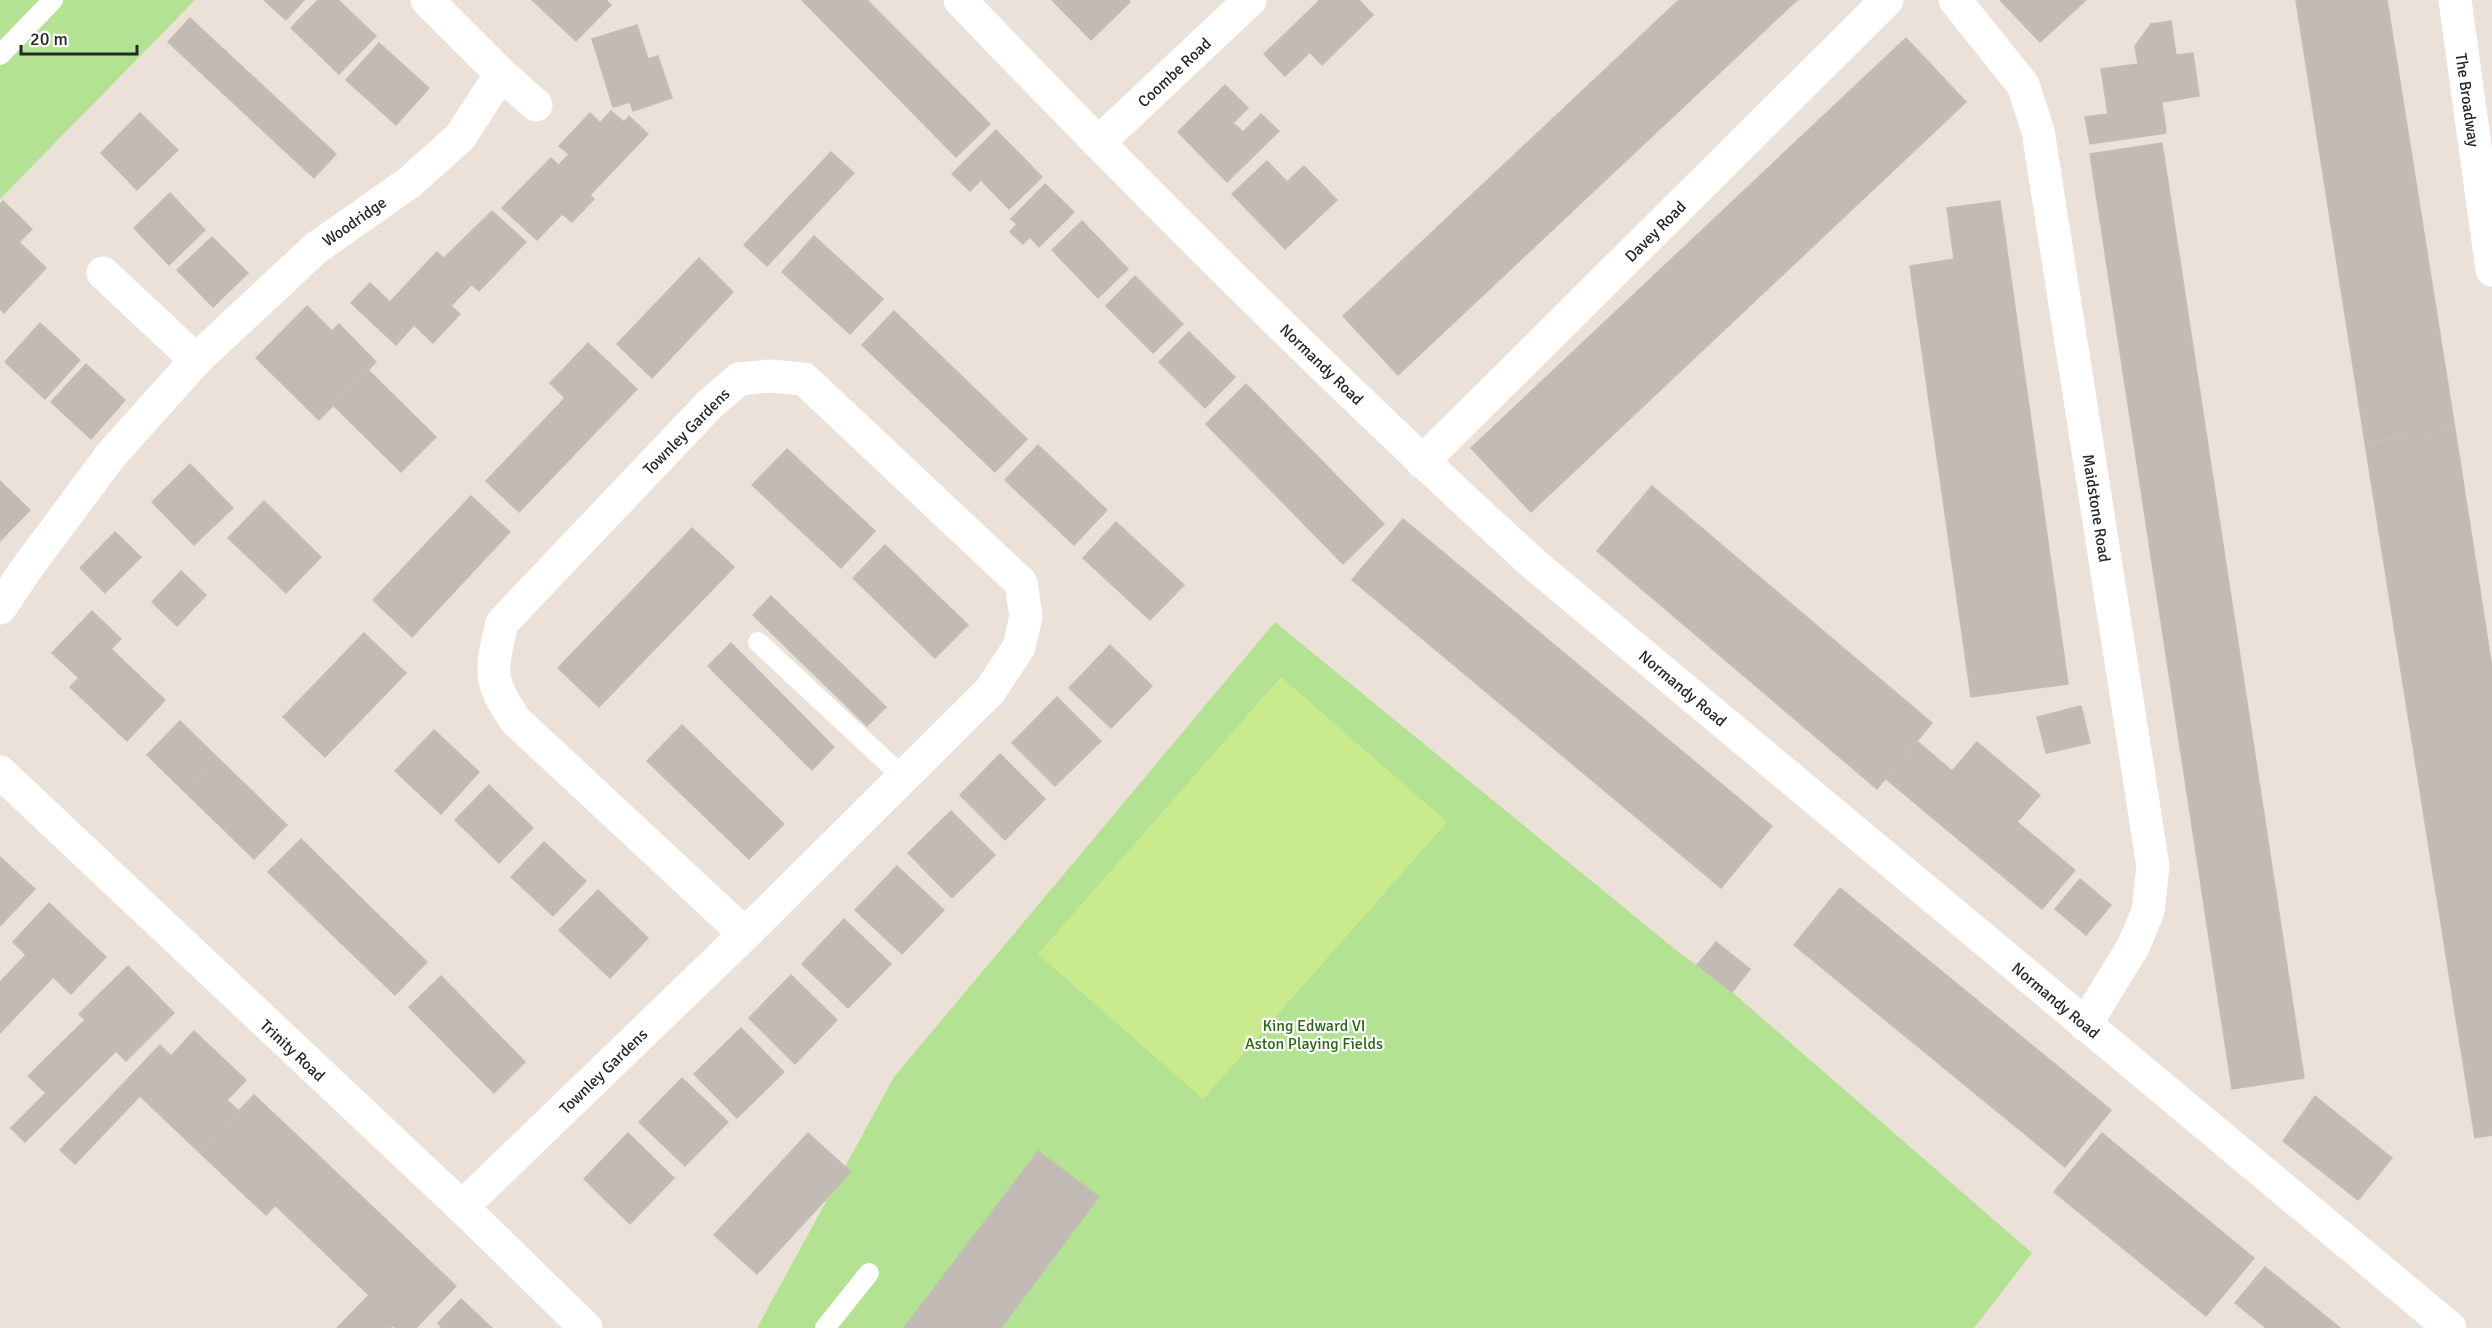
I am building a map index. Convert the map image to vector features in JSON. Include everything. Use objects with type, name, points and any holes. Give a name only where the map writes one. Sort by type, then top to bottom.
[{"type":"street","points":[[427,0],[501,74],[536,105]]},
{"type":"street","name":"Normandy Road","points":[[960,0],[1098,144],[1422,462],[1535,565],[2450,1328]]},
{"type":"street","name":"Coombe Road","points":[[1098,144],[1250,0]]},
{"type":"street","name":"Davey Road","points":[[1422,462],[1887,0]]},
{"type":"street","name":"Maidstone Road","points":[[1955,0],[2023,85],[2038,131],[2153,866],[2148,911],[2133,947],[2085,1025]]},
{"type":"street","name":"The Broadway","points":[[2455,0],[2492,270]]},
{"type":"street","name":"Woodridge","points":[[0,608],[111,455],[196,360],[316,248],[410,182],[460,137],[501,74]]},
{"type":"street","points":[[103,273],[196,360]]},
{"type":"street","name":"Townley Gardens","points":[[462,1207],[745,934],[990,691],[1019,647],[1026,616],[1021,583],[804,379],[769,376],[738,379],[709,405],[502,623],[492,666],[498,695],[516,721],[745,934]]},
{"type":"street","name":"Trinity Road","points":[[0,772],[462,1207],[586,1328]]},
{"type":"lane","points":[[0,55],[53,0]]},
{"type":"lane","points":[[758,642],[903,777]]},
{"type":"lane","points":[[825,1328],[869,1273]]},
{"type":"green space","points":[[0,0],[195,0],[0,199]]},
{"type":"green space","name":"King Edward VI Aston Playing Fields","points":[[1275,622],[1676,950],[1732,992],[2032,1253],[1974,1328],[757,1328],[894,1077]]},
{"type":"green space","points":[[1281,677],[1447,822],[1203,1099],[1038,954]]},
{"type":"building","points":[[264,0],[304,0],[286,20]]},
{"type":"building","points":[[318,0],[338,0],[376,36],[339,74],[291,28]]},
{"type":"building","points":[[532,0],[606,0],[611,5],[576,41]]},
{"type":"building","points":[[802,0],[867,0],[990,124],[956,157]]},
{"type":"building","points":[[1052,0],[1128,0],[1130,2],[1091,40]]},
{"type":"building","points":[[1320,0],[1359,0],[1373,15],[1322,65],[1289,30]]},
{"type":"building","points":[[1679,0],[1797,0],[1398,375],[1343,316]]},
{"type":"building","points":[[2000,0],[2086,0],[2040,42]]},
{"type":"building","points":[[2296,0],[2387,0],[2455,429],[2365,443]]},
{"type":"building","points":[[190,18],[336,154],[314,178],[168,42]]},
{"type":"building","points":[[2171,21],[2176,55],[2193,53],[2199,96],[2162,102],[2166,133],[2090,144],[2085,117],[2108,114],[2101,69],[2138,64],[2135,46],[2151,24]]},
{"type":"building","points":[[637,25],[648,59],[658,56],[672,98],[633,111],[630,102],[613,107],[592,39]]},
{"type":"building","points":[[1289,30],[1310,52],[1285,76],[1264,54]]},
{"type":"building","points":[[1906,38],[1966,102],[1531,512],[1471,448]]},
{"type":"building","points":[[379,43],[429,88],[396,125],[346,80]]},
{"type":"building","points":[[1225,85],[1248,108],[1233,123],[1243,132],[1261,114],[1279,131],[1227,182],[1178,132]]},
{"type":"building","points":[[611,111],[624,122],[629,116],[648,134],[590,195],[558,166],[569,154],[559,146],[590,113],[600,123]]},
{"type":"building","points":[[140,113],[178,150],[137,190],[101,153]]},
{"type":"building","points":[[996,130],[1042,177],[1009,209],[981,180],[970,191],[952,174]]},
{"type":"building","points":[[2162,143],[2304,1078],[2232,1089],[2090,154]]},
{"type":"building","points":[[831,152],[854,173],[767,266],[744,245]]},
{"type":"building","points":[[551,158],[594,199],[572,222],[562,214],[537,240],[502,208]]},
{"type":"building","points":[[1267,161],[1287,182],[1304,166],[1337,200],[1285,249],[1232,194]]},
{"type":"building","points":[[1045,184],[1074,212],[1039,247],[1030,237],[1023,244],[1010,232],[1017,224],[1011,219]]},
{"type":"building","points":[[170,193],[205,230],[169,265],[134,228]]},
{"type":"building","points":[[3,201],[32,229],[19,242],[46,268],[4,313],[0,309],[0,204]]},
{"type":"building","points":[[2000,201],[2068,684],[1971,697],[1910,266],[1954,259],[1947,208]]},
{"type":"building","points":[[492,211],[526,242],[479,291],[443,259]]},
{"type":"building","points":[[1082,221],[1128,269],[1098,298],[1052,250]]},
{"type":"building","points":[[814,236],[883,299],[850,334],[782,272]]},
{"type":"building","points":[[212,237],[248,273],[213,307],[177,270]]},
{"type":"building","points":[[437,252],[471,285],[451,306],[460,314],[433,343],[414,325],[396,345],[351,303],[370,283],[390,302]]},
{"type":"building","points":[[699,258],[733,292],[652,378],[617,344]]},
{"type":"building","points":[[1135,276],[1183,324],[1153,353],[1106,306]]},
{"type":"building","points":[[307,306],[332,331],[339,324],[376,362],[319,420],[256,358]]},
{"type":"building","points":[[894,311],[1027,439],[995,472],[862,345]]},
{"type":"building","points":[[40,323],[80,360],[45,399],[5,362]]},
{"type":"building","points":[[1189,332],[1235,377],[1205,408],[1159,362]]},
{"type":"building","points":[[588,343],[637,389],[519,512],[486,481],[565,398],[550,383]]},
{"type":"building","points":[[86,364],[125,400],[91,439],[51,402]]},
{"type":"building","points":[[368,370],[436,437],[401,472],[333,405]]},
{"type":"building","points":[[1246,384],[1384,524],[1343,564],[1206,424]]},
{"type":"building","points":[[2455,429],[2492,668],[2492,1135],[2475,1138],[2365,443]]},
{"type":"building","points":[[1038,445],[1107,510],[1074,545],[1005,480]]},
{"type":"building","points":[[787,449],[875,531],[841,568],[752,485]]},
{"type":"building","points":[[190,464],[233,508],[194,545],[152,502]]},
{"type":"building","points":[[0,481],[30,510],[0,541]]},
{"type":"building","points":[[1652,486],[1932,723],[1877,789],[1597,551]]},
{"type":"building","points":[[471,496],[510,532],[412,637],[373,600]]},
{"type":"building","points":[[264,501],[321,557],[286,593],[228,538]]},
{"type":"building","points":[[1403,519],[1772,826],[1721,888],[1352,580]]},
{"type":"building","points":[[1116,522],[1184,585],[1150,620],[1083,558]]},
{"type":"building","points":[[692,528],[734,567],[599,707],[558,668]]},
{"type":"building","points":[[115,532],[141,557],[105,593],[80,568]]},
{"type":"building","points":[[885,545],[968,625],[935,658],[853,578]]},
{"type":"building","points":[[181,571],[206,595],[177,626],[152,602]]},
{"type":"building","points":[[771,596],[886,707],[867,726],[753,615]]},
{"type":"building","points":[[92,611],[121,639],[111,649],[165,700],[127,741],[70,687],[79,678],[52,653]]},
{"type":"building","points":[[364,633],[406,673],[325,757],[283,717]]},
{"type":"building","points":[[731,643],[834,747],[812,770],[708,666]]},
{"type":"building","points":[[1110,645],[1152,686],[1111,728],[1069,688]]},
{"type":"building","points":[[1057,697],[1101,741],[1055,786],[1012,743]]},
{"type":"building","points":[[2081,706],[2090,743],[2046,753],[2037,717]]},
{"type":"building","points":[[180,721],[219,759],[186,793],[147,755]]},
{"type":"building","points":[[682,725],[784,824],[749,859],[647,761]]},
{"type":"building","points":[[434,730],[479,772],[441,814],[395,771]]},
{"type":"building","points":[[1917,741],[1952,771],[1977,742],[2040,795],[2017,822],[2075,870],[2042,909],[1886,779]]},
{"type":"building","points":[[1000,754],[1045,799],[1005,840],[960,795]]},
{"type":"building","points":[[219,759],[287,825],[254,859],[186,793]]},
{"type":"building","points":[[489,785],[533,828],[499,863],[455,820]]},
{"type":"building","points":[[951,811],[995,855],[952,898],[908,853]]},
{"type":"building","points":[[301,839],[373,910],[341,943],[268,872]]},
{"type":"building","points":[[544,842],[586,881],[553,916],[511,877]]},
{"type":"building","points":[[0,857],[35,889],[0,926]]},
{"type":"building","points":[[897,866],[944,910],[902,954],[855,910]]},
{"type":"building","points":[[2080,879],[2111,905],[2086,935],[2055,909]]},
{"type":"building","points":[[1840,888],[2111,1110],[2065,1167],[1794,945]]},
{"type":"building","points":[[598,890],[648,938],[610,978],[559,930]]},
{"type":"building","points":[[49,903],[106,957],[71,994],[53,977],[0,1033],[0,982],[26,955],[13,942]]},
{"type":"building","points":[[373,910],[401,937],[369,970],[341,943]]},
{"type":"building","points":[[844,919],[891,964],[848,1008],[802,964]]},
{"type":"building","points":[[401,937],[427,962],[395,995],[369,970]]},
{"type":"building","points":[[1716,942],[1750,969],[1732,992],[1697,965]]},
{"type":"building","points":[[128,966],[174,1013],[126,1061],[116,1051],[25,1142],[11,1128],[46,1093],[28,1076],[85,1020],[79,1014]]},
{"type":"building","points":[[791,975],[837,1020],[795,1064],[749,1018]]},
{"type":"building","points":[[441,976],[525,1062],[494,1093],[409,1007]]},
{"type":"building","points":[[741,1028],[784,1072],[737,1118],[694,1074]]},
{"type":"building","points":[[194,1031],[246,1080],[227,1100],[239,1111],[199,1152],[140,1096],[75,1164],[60,1150],[160,1045],[171,1056]]},
{"type":"building","points":[[682,1078],[728,1122],[685,1166],[639,1122]]},
{"type":"building","points":[[254,1095],[321,1158],[266,1215],[199,1152]]},
{"type":"building","points":[[2315,1096],[2392,1158],[2358,1200],[2283,1141]]},
{"type":"building","points":[[628,1133],[674,1178],[630,1224],[584,1179]]},
{"type":"building","points":[[808,1133],[851,1172],[757,1274],[714,1235]]},
{"type":"building","points":[[2102,1133],[2254,1258],[2206,1316],[2054,1192]]},
{"type":"building","points":[[1038,1151],[1099,1197],[1001,1328],[904,1328]]},
{"type":"building","points":[[321,1158],[456,1286],[416,1328],[395,1328],[393,1326],[390,1328],[337,1328],[369,1295],[275,1205]]},
{"type":"building","points":[[2265,1267],[2340,1328],[2266,1328],[2235,1303]]},
{"type":"building","points":[[461,1299],[492,1328],[442,1328],[438,1323]]}]
